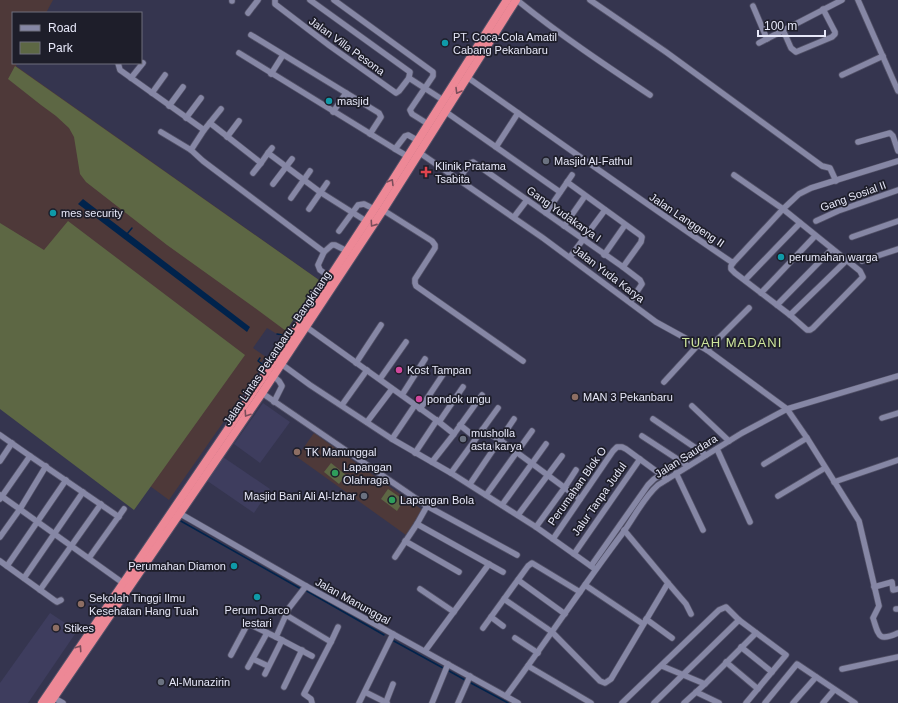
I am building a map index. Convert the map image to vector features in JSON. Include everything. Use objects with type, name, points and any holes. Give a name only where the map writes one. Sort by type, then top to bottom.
[{"type":"highway","name":"Jalan Lintas Pekanbaru - Bangkinang","points":[[52,700],[178,509],[218,451],[262,393],[272,375],[383,210],[467,77],[499,21],[507,0]]},
{"type":"highway","name":"Jalan Lintas Pekanbaru - Bangkinang","points":[[218,451],[443,100],[499,21],[517,0]]},
{"type":"highway","name":"Jalan Lintas Pekanbaru - Bangkinang","points":[[42,703],[123,583],[178,509]]},
{"type":"street","points":[[248,13],[258,0]]},
{"type":"street","name":"Jalan Villa Pesona","points":[[275,0],[275,4],[302,26],[396,93],[399,91],[409,78],[410,72],[310,0]]},
{"type":"street","points":[[334,0],[431,69],[434,74],[433,76],[410,109],[412,114],[428,124]]},
{"type":"street","points":[[517,0],[570,40],[650,95]]},
{"type":"street","points":[[590,0],[666,52],[822,166],[830,168],[836,180]]},
{"type":"street","points":[[759,43],[842,0]]},
{"type":"street","points":[[858,0],[898,91]]},
{"type":"street","points":[[753,6],[767,39]]},
{"type":"street","points":[[783,30],[791,48],[796,52],[832,38],[835,34],[824,9]]},
{"type":"street","points":[[251,35],[381,115],[380,120],[370,134]]},
{"type":"street","points":[[239,53],[407,156]]},
{"type":"street","points":[[271,74],[283,55]]},
{"type":"street","points":[[842,75],[883,56]]},
{"type":"street","points":[[131,78],[143,63]]},
{"type":"street","points":[[118,64],[120,70],[204,130]]},
{"type":"street","points":[[152,93],[165,76]]},
{"type":"street","name":"Jalan Langgeng II","points":[[467,77],[645,203],[733,263]]},
{"type":"street","name":"Jalan Villa Pesona","points":[[409,78],[443,100]]},
{"type":"street","points":[[169,106],[183,86]]},
{"type":"street","points":[[333,112],[346,93]]},
{"type":"street","points":[[186,118],[201,98]]},
{"type":"street","points":[[191,150],[204,130],[221,109]]},
{"type":"street","points":[[446,112],[560,192]]},
{"type":"street","points":[[496,147],[518,113]]},
{"type":"street","points":[[227,137],[239,121]]},
{"type":"street","points":[[210,123],[261,163]]},
{"type":"street","points":[[161,132],[191,150],[203,161],[324,252]]},
{"type":"street","points":[[858,142],[890,133],[893,136],[898,150]]},
{"type":"street","points":[[395,149],[405,136],[408,135],[417,140]]},
{"type":"street","points":[[253,173],[272,148]]},
{"type":"street","name":"Jalan Yuda Karya","points":[[420,153],[570,257],[656,322],[707,350],[787,409],[859,521],[879,606],[873,618],[878,634],[882,637],[888,638],[898,633]]},
{"type":"street","points":[[268,154],[320,192],[351,213],[366,221]]},
{"type":"street","points":[[274,184],[292,159]]},
{"type":"street","points":[[734,175],[783,209],[860,271],[863,277],[813,328],[807,330],[731,269],[731,266],[783,209],[799,194],[810,188],[898,161]]},
{"type":"street","name":"Gang Yudakarya I","points":[[459,179],[470,163],[473,162],[623,267],[640,280],[642,284],[630,302]]},
{"type":"street","points":[[291,198],[310,172]]},
{"type":"street","points":[[546,213],[572,175]]},
{"type":"street","points":[[567,182],[642,237],[641,242],[623,267]]},
{"type":"street","points":[[309,209],[327,183]]},
{"type":"street","name":"Gang Sosial II","points":[[816,221],[838,211],[898,190]]},
{"type":"street","points":[[564,226],[585,196]]},
{"type":"street","points":[[514,218],[527,200]]},
{"type":"street","points":[[339,231],[356,206],[364,204],[374,209]]},
{"type":"street","points":[[383,210],[435,245],[435,248],[415,278],[414,283],[416,286],[523,361]]},
{"type":"street","points":[[570,257],[605,210]]},
{"type":"street","points":[[852,237],[898,221]]},
{"type":"street","points":[[745,280],[800,223]]},
{"type":"street","points":[[604,255],[625,225]]},
{"type":"street","points":[[761,292],[815,236]]},
{"type":"street","points":[[330,277],[320,270],[318,265],[324,252],[332,245],[347,251]]},
{"type":"street","points":[[777,305],[832,249]]},
{"type":"street","points":[[862,261],[898,249]]},
{"type":"street","points":[[790,315],[847,260]]},
{"type":"street","points":[[707,350],[749,308]]},
{"type":"street","points":[[356,363],[381,325]]},
{"type":"street","points":[[305,326],[454,434]]},
{"type":"street","points":[[380,379],[406,342]]},
{"type":"street","points":[[664,382],[698,345]]},
{"type":"street","points":[[402,395],[425,359]]},
{"type":"street","points":[[280,363],[310,385],[392,439],[470,484],[536,526],[552,539],[593,567],[648,485],[662,474]]},
{"type":"street","points":[[342,405],[367,370]]},
{"type":"street","points":[[392,439],[444,373]]},
{"type":"street","points":[[272,375],[282,386],[274,402]]},
{"type":"street","name":"Jalan Saudara","points":[[506,696],[585,585],[593,567],[624,530],[649,494],[658,484],[729,441],[787,409],[898,376]]},
{"type":"street","points":[[415,453],[463,387]]},
{"type":"street","points":[[367,422],[392,389]]},
{"type":"street","points":[[262,393],[427,506],[517,555]]},
{"type":"street","points":[[432,462],[482,396]]},
{"type":"street","points":[[692,406],[729,441]]},
{"type":"street","points":[[451,473],[498,408]]},
{"type":"street","points":[[882,418],[898,413]]},
{"type":"street","points":[[653,419],[706,455]]},
{"type":"street","points":[[470,484],[514,420]]},
{"type":"street","points":[[460,425],[476,438]]},
{"type":"street","points":[[482,430],[500,440],[533,463],[580,499]]},
{"type":"street","points":[[486,495],[532,430]]},
{"type":"street","points":[[0,435],[119,516]]},
{"type":"street","points":[[642,436],[688,466]]},
{"type":"street","points":[[764,464],[807,438]]},
{"type":"street","points":[[0,461],[12,443]]},
{"type":"street","points":[[502,505],[546,444]]},
{"type":"street","name":"Perumahan Blok O","points":[[552,539],[617,447],[622,447],[640,459]]},
{"type":"street","points":[[717,449],[750,522]]},
{"type":"street","points":[[30,456],[1,497],[123,583]]},
{"type":"street","points":[[518,515],[562,456]]},
{"type":"street","name":"Jalur Tanpa Judul","points":[[574,554],[640,459],[667,479]]},
{"type":"street","points":[[834,482],[898,460]]},
{"type":"street","points":[[0,537],[20,509],[46,466]]},
{"type":"street","points":[[778,496],[825,468]]},
{"type":"street","points":[[536,526],[576,470]]},
{"type":"street","points":[[676,473],[703,530]]},
{"type":"street","points":[[6,566],[66,480]]},
{"type":"street","points":[[24,578],[83,492]]},
{"type":"street","points":[[40,590],[101,504]]},
{"type":"street","points":[[395,557],[427,506]]},
{"type":"street","points":[[89,558],[124,509]]},
{"type":"street","name":"Jalan Manunggal","points":[[178,509],[306,586],[518,703]]},
{"type":"street","points":[[630,511],[635,515]]},
{"type":"street","points":[[417,524],[503,572]]},
{"type":"street","points":[[624,530],[686,604],[691,614]]},
{"type":"street","points":[[406,541],[459,572]]},
{"type":"street","points":[[0,561],[57,602],[61,600]]},
{"type":"street","points":[[483,628],[528,566],[532,563],[580,592]]},
{"type":"street","points":[[425,651],[489,564]]},
{"type":"street","points":[[518,580],[564,614]]},
{"type":"street","points":[[874,586],[892,582],[894,590],[898,589]]},
{"type":"street","points":[[504,599],[552,632],[600,681],[606,684],[611,679],[668,584]]},
{"type":"street","points":[[585,585],[672,638]]},
{"type":"street","points":[[276,637],[289,608],[306,586]]},
{"type":"street","points":[[420,589],[454,612]]},
{"type":"street","points":[[622,703],[722,608],[726,607],[739,620],[785,655],[746,703]]},
{"type":"street","points":[[286,615],[331,642]]},
{"type":"street","points":[[491,617],[503,626]]},
{"type":"street","points":[[654,703],[739,620]]},
{"type":"street","points":[[231,655],[247,625],[249,624],[312,656]]},
{"type":"street","points":[[312,703],[311,699],[304,694],[338,627]]},
{"type":"street","points":[[248,668],[267,633]]},
{"type":"street","points":[[684,703],[756,633]]},
{"type":"street","points":[[359,703],[393,634]]},
{"type":"street","points":[[515,638],[538,653]]},
{"type":"street","points":[[265,674],[282,640]]},
{"type":"street","points":[[741,647],[772,672]]},
{"type":"street","points":[[284,686],[302,650]]},
{"type":"street","points":[[842,669],[898,657]]},
{"type":"street","points":[[253,659],[268,666]]},
{"type":"street","points":[[726,662],[758,689]]},
{"type":"street","points":[[432,703],[448,664]]},
{"type":"street","points":[[765,703],[797,664],[853,703]]},
{"type":"street","points":[[528,666],[591,703]]},
{"type":"street","points":[[662,666],[705,684]]},
{"type":"street","points":[[458,703],[470,676]]},
{"type":"street","points":[[793,703],[816,677]]},
{"type":"street","points":[[365,692],[386,703],[393,684]]},
{"type":"street","points":[[823,703],[834,690]]},
{"type":"street","points":[[696,692],[718,703]]},
{"type":"street","points":[[52,700],[63,703]]},
{"type":"shaded area","points":[[0,0],[53,0],[47,12],[12,12],[12,64],[17,64],[16,66],[319,280],[282,337],[267,328],[253,348],[266,357],[262,361],[259,371],[169,500],[0,376]]},
{"type":"shaded area","points":[[263,403],[290,422],[260,463],[234,444]]},
{"type":"shaded area","points":[[314,433],[424,511],[406,535],[297,457]]},
{"type":"shaded area","points":[[223,457],[270,489],[254,513],[206,480]]},
{"type":"shaded area","points":[[50,613],[77,631],[28,703],[0,703],[0,683]]},
{"type":"green space","points":[[15,66],[319,280],[286,331],[167,245],[86,182],[80,174],[74,137],[69,128],[56,116],[8,79]]},
{"type":"green space","points":[[68,221],[245,355],[134,510],[0,409],[0,223],[44,250]]},
{"type":"green space","name":"Lapangan Olahraga","points":[[331,463],[346,475],[339,484],[324,472]]},
{"type":"green space","name":"Lapangan Bola","points":[[388,489],[404,500],[397,511],[381,499]]},
{"type":"water","points":[[83,199],[250,327],[247,332],[78,204]]},
{"type":"waterway","points":[[489,21],[502,0]]},
{"type":"waterway","points":[[127,234],[132,228]]},
{"type":"waterway","points":[[277,334],[283,335],[290,332]]},
{"type":"waterway","points":[[260,358],[258,361],[262,364],[264,369]]},
{"type":"waterway","points":[[179,520],[301,589]]},
{"type":"waterway","points":[[305,590],[384,635]]},
{"type":"waterway","points":[[392,640],[443,668]]},
{"type":"waterway","points":[[449,671],[465,680]]},
{"type":"waterway","points":[[469,682],[508,703]]},
{"type":"place","name":"PT. Coca-Cola Amatil Cabang Pekanbaru","points":[[445,43]]},
{"type":"place","name":"masjid","points":[[329,101]]},
{"type":"place","name":"Masjid Al-Fathul","points":[[546,161]]},
{"type":"place","name":"Klinik Pratama Tsabita","points":[[426,172]]},
{"type":"place","name":"mes security","points":[[53,213]]},
{"type":"place","name":"perumahan warga","points":[[781,257]]},
{"type":"place","name":"Kost Tampan","points":[[399,370]]},
{"type":"place","name":"MAN 3 Pekanbaru","points":[[575,397]]},
{"type":"place","name":"pondok ungu","points":[[419,399]]},
{"type":"place","name":"musholla asta karya","points":[[463,439]]},
{"type":"place","name":"TK Manunggal","points":[[297,452]]},
{"type":"place","name":"Lapangan Olahraga","points":[[335,473]]},
{"type":"place","name":"Masjid Bani Ali Al-Izhar","points":[[364,496]]},
{"type":"place","name":"Lapangan Bola","points":[[392,500]]},
{"type":"place","name":"Perumahan Diamon","points":[[234,566]]},
{"type":"place","name":"Perum Darco lestari","points":[[257,597]]},
{"type":"place","name":"Sekolah Tinggi Ilmu Kesehatan Hang Tuah","points":[[81,604]]},
{"type":"place","name":"Stikes","points":[[56,628]]},
{"type":"place","name":"Al-Munazirin","points":[[161,682]]},
{"type":"district","name":"TUAH MADANI","points":[[732,342]]}]
